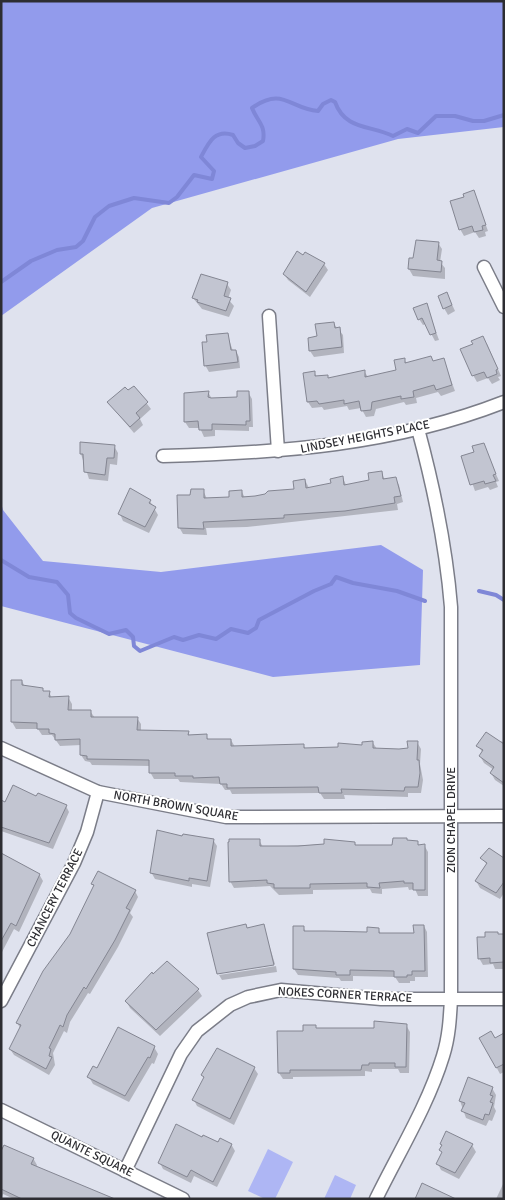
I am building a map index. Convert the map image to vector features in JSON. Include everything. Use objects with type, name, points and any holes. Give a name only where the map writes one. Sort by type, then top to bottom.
[{"type":"street","points":[[484,267],[504,307]]},
{"type":"street","points":[[269,316],[278,451]]},
{"type":"street","name":"LINDSEY HEIGHTS PLACE","points":[[163,456],[309,449],[418,429],[504,402]]},
{"type":"street","name":"ZION CHAPEL DRIVE","points":[[376,1199],[435,1078],[449,1029],[451,999],[451,607],[448,566],[436,494],[418,429]]},
{"type":"street","name":"NORTH BROWN SQUARE","points":[[1,748],[98,792],[226,816],[504,816]]},
{"type":"street","name":"CHANCERY TERRACE","points":[[1,1001],[74,863],[87,832],[98,792]]},
{"type":"street","name":"NOKES CORNER TERRACE","points":[[125,1171],[181,1054],[197,1031],[230,1005],[262,992],[281,990],[350,998],[504,999]]},
{"type":"street","name":"QUANTE SQUARE","points":[[1,1110],[183,1199]]},
{"type":"shaded area","points":[[1,1],[504,1],[504,127],[398,139],[152,208],[1,316]]},
{"type":"shaded area","points":[[1,503],[3,510],[43,561],[161,572],[381,545],[423,570],[420,665],[273,677],[1,606]]},
{"type":"shaded area","points":[[268,1149],[293,1162],[275,1199],[265,1199],[248,1191]]},
{"type":"shaded area","points":[[335,1175],[356,1185],[350,1199],[324,1199]]},
{"type":"building","points":[[474,190],[486,225],[482,226],[483,230],[474,232],[472,226],[459,230],[450,201],[464,197],[463,194]]},
{"type":"building","points":[[416,240],[439,242],[437,260],[442,261],[441,272],[408,269],[409,258],[413,258]]},
{"type":"building","points":[[297,251],[303,255],[305,252],[325,263],[306,292],[283,274]]},
{"type":"building","points":[[201,274],[228,282],[224,296],[231,298],[226,311],[197,302],[198,300],[192,298]]},
{"type":"building","points":[[447,292],[452,305],[443,309],[438,296]]},
{"type":"building","points":[[427,303],[436,333],[430,335],[422,318],[418,320],[413,308]]},
{"type":"building","points":[[334,322],[335,328],[340,327],[342,347],[309,351],[308,338],[317,336],[315,324]]},
{"type":"building","points":[[228,333],[231,350],[236,350],[238,362],[204,366],[202,342],[207,342],[206,335]]},
{"type":"building","points":[[483,336],[498,369],[496,370],[497,374],[487,378],[484,372],[472,376],[460,349],[473,344],[471,341]]},
{"type":"building","points":[[431,356],[433,361],[444,358],[452,385],[436,390],[434,385],[413,391],[414,397],[401,399],[401,396],[372,402],[371,410],[361,411],[359,401],[344,404],[344,400],[319,404],[317,401],[307,402],[303,373],[315,371],[315,376],[328,375],[328,378],[365,370],[365,377],[396,370],[394,360],[405,358],[405,363]]},
{"type":"building","points":[[134,386],[148,402],[136,413],[140,418],[130,427],[107,402],[125,387],[128,390]]},
{"type":"building","points":[[209,391],[208,397],[211,398],[237,397],[237,391],[249,391],[250,421],[246,421],[246,425],[212,424],[212,430],[199,430],[198,421],[184,422],[184,393]]},
{"type":"building","points":[[80,442],[115,445],[114,458],[107,458],[105,475],[84,472],[83,454],[80,454]]},
{"type":"building","points":[[484,443],[496,474],[493,475],[496,481],[485,484],[484,481],[470,485],[461,456],[474,452],[472,446]]},
{"type":"building","points":[[382,471],[383,479],[396,477],[401,496],[394,497],[395,503],[345,511],[284,515],[284,518],[203,522],[204,529],[178,528],[177,495],[190,495],[191,489],[204,489],[204,498],[229,497],[229,491],[242,490],[242,497],[255,496],[265,494],[268,491],[294,489],[293,481],[305,479],[306,488],[331,483],[330,479],[343,476],[344,485],[369,480],[368,473]]},
{"type":"building","points":[[130,488],[151,500],[149,503],[156,507],[145,527],[118,514]]},
{"type":"building","points":[[11,680],[22,680],[22,685],[50,691],[49,697],[69,696],[68,710],[91,710],[91,717],[138,717],[137,730],[189,731],[188,735],[207,734],[207,739],[231,739],[231,746],[304,744],[304,748],[338,747],[338,743],[362,745],[362,742],[373,741],[373,748],[399,749],[408,748],[407,741],[418,741],[417,760],[419,760],[420,773],[418,787],[405,787],[404,791],[341,789],[342,793],[319,793],[318,787],[227,788],[227,784],[220,784],[219,777],[193,778],[193,776],[175,776],[175,773],[149,773],[149,760],[87,759],[87,756],[80,755],[80,739],[55,740],[55,734],[49,733],[49,729],[37,729],[37,723],[11,722]]},
{"type":"building","points":[[486,732],[504,744],[504,783],[490,773],[494,767],[479,756],[483,750],[476,746]]},
{"type":"building","points":[[13,785],[36,796],[38,793],[67,805],[49,843],[1,827],[1,800],[5,802]]},
{"type":"building","points":[[157,830],[182,836],[183,834],[214,839],[207,881],[189,878],[189,881],[150,873]]},
{"type":"building","points":[[393,838],[407,838],[407,840],[418,841],[418,845],[425,844],[425,890],[413,890],[413,883],[404,883],[404,881],[379,883],[380,888],[367,887],[367,883],[310,884],[310,888],[274,888],[274,884],[267,883],[267,880],[229,882],[229,839],[260,839],[260,846],[298,846],[324,844],[324,839],[355,842],[355,845],[392,845]]},
{"type":"building","points":[[489,848],[504,858],[504,882],[496,893],[475,881],[487,863],[480,858]]},
{"type":"building","points":[[1,853],[40,874],[16,926],[11,923],[1,941]]},
{"type":"building","points":[[98,871],[136,890],[126,908],[130,910],[115,940],[86,989],[84,987],[67,1015],[63,1027],[60,1025],[49,1048],[51,1049],[49,1056],[52,1057],[46,1069],[9,1049],[21,1025],[16,1023],[43,971],[70,934],[94,885],[91,884]]},
{"type":"building","points":[[246,924],[247,928],[264,924],[274,965],[217,974],[207,933]]},
{"type":"building","points":[[413,925],[424,925],[425,971],[412,971],[412,975],[407,975],[407,977],[394,977],[394,971],[350,970],[350,975],[336,975],[336,972],[293,969],[293,926],[304,926],[304,931],[367,932],[367,927],[379,928],[379,933],[414,933]]},
{"type":"building","points":[[485,932],[504,934],[504,962],[490,963],[490,958],[478,959],[477,937],[485,937]]},
{"type":"building","points":[[167,961],[199,989],[156,1030],[125,1001],[152,972],[153,974]]},
{"type":"building","points":[[374,1021],[407,1024],[406,1067],[395,1067],[395,1063],[369,1063],[369,1065],[362,1065],[361,1070],[290,1070],[290,1073],[278,1073],[277,1031],[303,1031],[303,1025],[316,1025],[316,1028],[374,1028]]},
{"type":"building","points":[[118,1027],[155,1046],[150,1058],[148,1057],[125,1096],[87,1077],[93,1066],[97,1068]]},
{"type":"building","points":[[491,1031],[495,1038],[504,1033],[504,1064],[496,1068],[479,1038]]},
{"type":"building","points":[[217,1048],[255,1067],[230,1119],[192,1100],[204,1077],[201,1075]]},
{"type":"building","points":[[468,1077],[493,1087],[490,1095],[493,1096],[490,1102],[493,1103],[489,1115],[485,1114],[483,1120],[461,1111],[465,1103],[459,1101]]},
{"type":"building","points":[[176,1124],[202,1137],[203,1135],[218,1142],[220,1138],[232,1144],[213,1182],[191,1170],[187,1177],[158,1163]]},
{"type":"building","points":[[446,1131],[473,1144],[455,1173],[436,1164],[442,1152],[439,1150],[442,1145],[440,1144]]},
{"type":"building","points":[[4,1145],[34,1158],[31,1164],[115,1199],[22,1199],[1,1189],[1,1151]]},
{"type":"building","points":[[422,1183],[456,1199],[415,1199]]},
{"type":"waterway","points":[[1,282],[31,261],[57,250],[76,247],[83,241],[95,217],[109,206],[134,198],[169,203],[177,197],[194,175],[212,179],[214,171],[201,157],[207,146],[213,138],[222,134],[233,135],[238,143],[245,148],[255,146],[263,141],[262,127],[252,108],[271,99],[286,100],[300,107],[318,111],[323,104],[331,100],[335,102],[345,118],[359,125],[393,136],[407,129],[418,133],[436,116],[455,116],[473,121],[484,121],[504,115]]},
{"type":"waterway","points":[[1,560],[29,577],[57,582],[68,595],[70,613],[76,618],[109,634],[126,630],[133,637],[134,646],[140,651],[174,637],[183,640],[199,635],[216,639],[231,629],[248,633],[256,628],[259,620],[331,584],[336,577],[353,583],[397,591],[425,601]]},
{"type":"waterway","points":[[479,591],[496,595],[504,600]]}]
